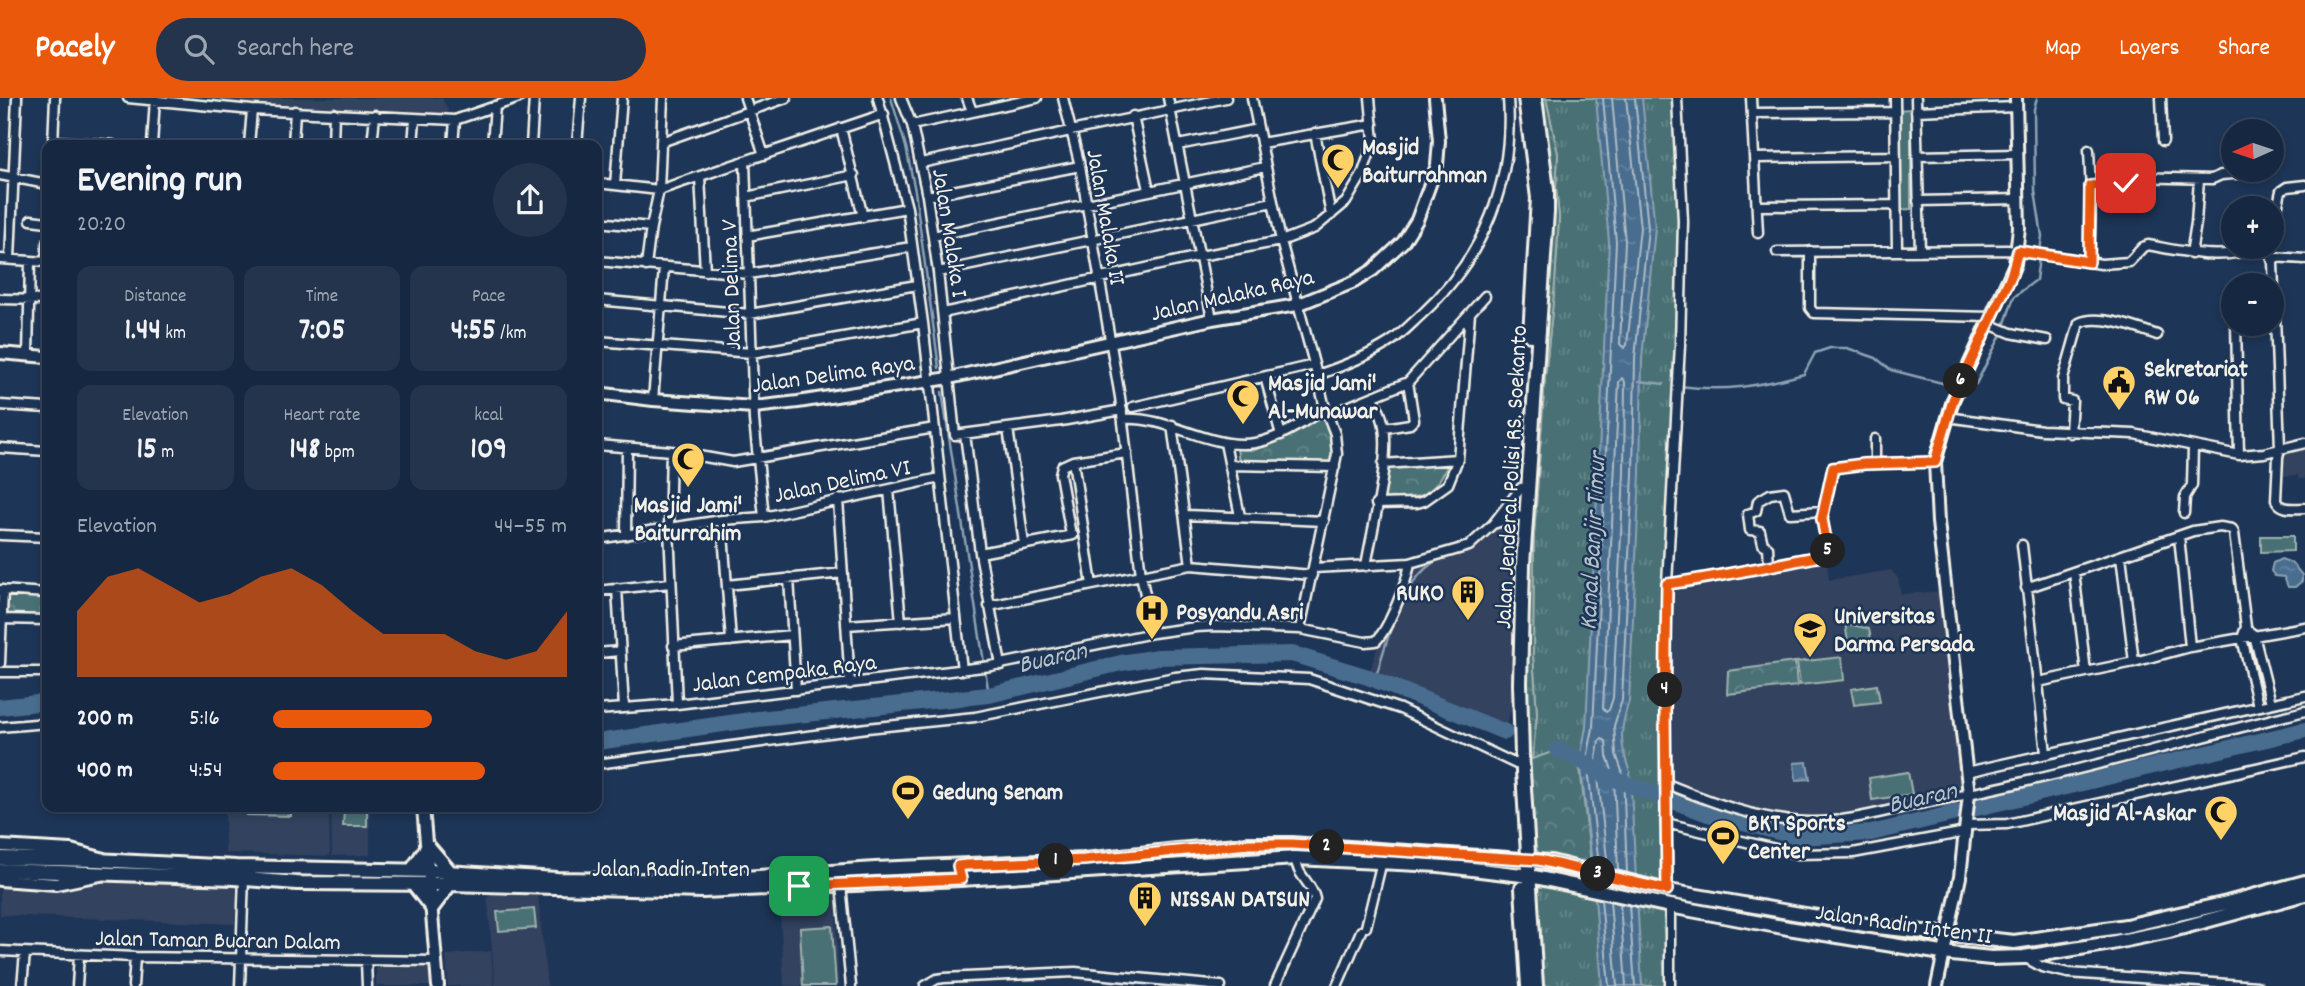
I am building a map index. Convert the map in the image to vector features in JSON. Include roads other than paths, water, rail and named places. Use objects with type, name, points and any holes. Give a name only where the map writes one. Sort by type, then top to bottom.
[{"type":"main road","name":"Jalan Jenderal Polisi RS. Soekanto","points":[[1525,98],[1538,198],[1521,488],[1515,517],[1518,758],[1525,859]]},
{"type":"main road","name":"Jalan Jenderal Polisi RS. Soekanto","points":[[1517,705],[1523,565],[1547,212],[1547,190],[1535,98]]},
{"type":"main road","name":"Jalan Jenderal Polisi RS. Soekanto","points":[[1518,758],[1527,837],[1525,859]]},
{"type":"main road","points":[[1527,837],[1545,861]]},
{"type":"main road","name":"Jalan Radin Inten","points":[[58,867],[430,877],[703,891],[841,885],[1259,844],[1525,859],[1565,866]]},
{"type":"main road","points":[[428,846],[451,879],[432,908],[413,877],[428,846]]},
{"type":"main road","points":[[0,858],[58,867]]},
{"type":"main road","name":"Jalan Radin Inten","points":[[451,879],[701,881],[874,869],[960,872],[1296,858],[1450,866],[1565,884]]},
{"type":"main road","points":[[1525,859],[1528,986]]},
{"type":"main road","name":"Jalan Radin Inten II","points":[[1565,866],[1665,890],[1866,925],[2014,942],[2126,926],[2305,882]]},
{"type":"main road","points":[[0,870],[58,867]]},
{"type":"main road","points":[[1526,876],[1536,986]]},
{"type":"main road","points":[[1530,898],[1539,882],[1544,880]]},
{"type":"main road","name":"Jalan Radin Inten II","points":[[1565,884],[1665,905],[1942,953],[1991,958],[2024,957],[2169,931],[2305,894]]},
{"type":"street","points":[[17,98],[11,220],[5,259],[42,262]]},
{"type":"street","points":[[53,140],[55,98]]},
{"type":"street","points":[[128,98],[252,110],[455,120],[519,98]]},
{"type":"street","points":[[531,140],[534,98]]},
{"type":"street","points":[[578,140],[581,98]]},
{"type":"street","points":[[615,185],[622,98]]},
{"type":"street","points":[[646,266],[650,227],[659,190],[663,98]]},
{"type":"street","points":[[745,98],[764,155]]},
{"type":"street","points":[[661,142],[786,98]]},
{"type":"street","points":[[602,184],[659,190],[884,114],[878,98]]},
{"type":"street","name":"Jalan Malaka I","points":[[901,98],[912,125],[927,196],[943,313],[955,434],[965,434]]},
{"type":"street","points":[[967,98],[972,111]]},
{"type":"street","points":[[912,125],[1037,98]]},
{"type":"street","name":"Jalan Malaka II","points":[[1063,98],[1087,204],[1122,415],[1141,575],[1153,633]]},
{"type":"street","points":[[1168,98],[1212,319]]},
{"type":"street","points":[[920,163],[1226,98]]},
{"type":"street","points":[[1252,98],[1281,241],[1337,445],[1335,467],[1300,629]]},
{"type":"street","points":[[943,313],[1200,256],[1281,241],[1315,228],[1346,202],[1362,175],[1374,141],[1370,98]]},
{"type":"street","name":"Jalan Malaka Raya","points":[[948,378],[1212,319],[1297,305],[1353,282],[1373,270],[1403,242],[1418,220],[1437,165],[1435,98]]},
{"type":"street","points":[[1317,375],[1392,340],[1452,284],[1492,218],[1510,135],[1508,98]]},
{"type":"street","points":[[1665,890],[1667,584],[1680,345],[1683,221],[1677,98]]},
{"type":"street","points":[[1751,98],[1758,233]]},
{"type":"street","points":[[1895,98],[1897,250]]},
{"type":"street","points":[[1916,98],[1920,251]]},
{"type":"street","points":[[2161,98],[2163,141]]},
{"type":"street","points":[[152,140],[155,99]]},
{"type":"street","points":[[1916,111],[2016,103],[2018,154],[2018,251],[1993,323],[1963,375],[1953,400],[1935,462],[1938,522],[1969,799],[1960,877],[1937,986]]},
{"type":"street","points":[[492,140],[495,106]]},
{"type":"street","points":[[249,140],[252,110]]},
{"type":"street","points":[[293,140],[295,111]]},
{"type":"street","points":[[1752,113],[1895,112]]},
{"type":"street","points":[[333,140],[334,113]]},
{"type":"street","name":"Jalan Delima VI","points":[[754,407],[756,459],[764,517],[940,478],[907,208],[884,114]]},
{"type":"street","points":[[372,140],[375,115]]},
{"type":"street","points":[[1133,116],[1149,190]]},
{"type":"street","points":[[413,140],[415,119]]},
{"type":"street","points":[[453,140],[455,120]]},
{"type":"street","points":[[1261,143],[1373,124]]},
{"type":"street","points":[[841,128],[863,216]]},
{"type":"street","points":[[1178,145],[1258,129]]},
{"type":"street","points":[[1315,133],[1331,215]]},
{"type":"street","points":[[2089,150],[2089,262]]},
{"type":"street","points":[[1917,156],[2018,154]]},
{"type":"street","points":[[1755,158],[1896,156]]},
{"type":"street","name":"Jalan Delima V","points":[[745,161],[754,407]]},
{"type":"street","points":[[927,196],[1080,166]]},
{"type":"street","points":[[933,236],[1265,167]]},
{"type":"street","points":[[0,175],[42,183]]},
{"type":"street","points":[[700,176],[705,271]]},
{"type":"street","points":[[746,197],[854,176]]},
{"type":"street","points":[[2090,186],[2125,183],[2132,177],[2212,179],[2221,176]]},
{"type":"street","points":[[2191,254],[2199,179]]},
{"type":"street","points":[[2280,196],[2281,191],[2287,187],[2305,185]]},
{"type":"street","points":[[1919,201],[2019,199]]},
{"type":"street","points":[[938,272],[1093,242],[1273,202]]},
{"type":"street","points":[[1757,206],[1896,205]]},
{"type":"street","points":[[747,236],[907,208]]},
{"type":"street","points":[[0,220],[11,220]]},
{"type":"street","points":[[31,220],[42,221]]},
{"type":"street","points":[[602,222],[650,227]]},
{"type":"street","points":[[1777,252],[2018,251],[2101,264],[2129,262],[2143,247],[2148,246],[2191,254],[2221,253]]},
{"type":"street","points":[[602,262],[749,274],[911,247]]},
{"type":"street","points":[[1810,251],[1810,308],[1814,313],[1993,323],[2011,333],[2046,340]]},
{"type":"street","points":[[2284,258],[2305,259]]},
{"type":"street","points":[[2272,259],[2280,447],[2276,500],[2279,506],[2284,508],[2305,508]]},
{"type":"street","points":[[28,356],[30,261]]},
{"type":"street","points":[[653,400],[664,268]]},
{"type":"street","points":[[602,300],[750,314],[917,285]]},
{"type":"street","points":[[1001,665],[980,553],[965,434],[1122,415],[1172,425],[1225,443],[1252,443],[1281,435],[1326,412],[1408,382],[1485,296]]},
{"type":"street","points":[[0,299],[42,300]]},
{"type":"street","points":[[1376,504],[1417,503],[1448,484],[1458,459],[1470,313]]},
{"type":"street","points":[[2070,433],[2072,401],[2063,399],[2063,379],[2079,323],[2085,320],[2110,321],[2157,335]]},
{"type":"street","points":[[602,341],[752,354],[923,323]]},
{"type":"street","points":[[2236,336],[2239,455]]},
{"type":"street","points":[[0,352],[42,357]]},
{"type":"street","points":[[1133,407],[1314,365]]},
{"type":"street","points":[[1265,377],[1281,435]]},
{"type":"street","name":"Jalan Delima Raya","points":[[602,394],[754,407],[859,394],[948,378]]},
{"type":"street","points":[[1384,428],[1410,424],[1414,420],[1408,382]]},
{"type":"street","points":[[1366,566],[1383,464],[1384,428],[1373,397]]},
{"type":"street","points":[[0,405],[42,408]]},
{"type":"street","points":[[1947,417],[2070,433],[2134,434],[2239,455],[2264,453],[2305,443]]},
{"type":"street","points":[[1172,425],[1191,565]]},
{"type":"street","points":[[602,446],[671,451],[733,462],[935,428]]},
{"type":"street","points":[[1008,428],[1024,544]]},
{"type":"street","points":[[1875,439],[1875,464]]},
{"type":"street","points":[[1225,443],[1240,516]]},
{"type":"street","points":[[2184,513],[2186,497],[2192,485],[2193,447]]},
{"type":"street","points":[[0,448],[42,451]]},
{"type":"street","points":[[626,535],[627,449]]},
{"type":"street","points":[[671,451],[670,583],[677,704]]},
{"type":"street","points":[[1071,535],[1060,474],[1062,466],[1073,461],[1127,453]]},
{"type":"street","points":[[1383,464],[1458,459]]},
{"type":"street","points":[[1073,461],[1092,585]]},
{"type":"street","points":[[1667,584],[1720,577],[1827,554],[1823,511],[1833,468],[1935,462]]},
{"type":"street","points":[[1230,465],[1335,467]]},
{"type":"street","points":[[940,478],[962,670]]},
{"type":"street","points":[[989,606],[1191,565],[1313,572],[1410,563],[1468,546],[1493,524],[1521,488]]},
{"type":"street","points":[[889,490],[901,622]]},
{"type":"street","points":[[1769,566],[1768,547],[1763,544],[1760,531],[1750,530],[1748,514],[1756,511],[1758,501],[1768,494],[1783,492],[1786,495],[1787,510],[1791,513],[1823,511]]},
{"type":"street","points":[[838,499],[850,684]]},
{"type":"street","points":[[1493,524],[1515,517],[1512,500]]},
{"type":"street","points":[[1186,514],[1324,521]]},
{"type":"street","points":[[602,538],[722,520],[764,517]]},
{"type":"street","points":[[722,520],[732,641]]},
{"type":"street","points":[[2026,588],[2205,528],[2220,527],[2233,531],[2246,627],[2242,638],[2258,706]]},
{"type":"street","points":[[980,553],[1083,533]]},
{"type":"street","points":[[0,535],[42,537]]},
{"type":"street","points":[[2179,536],[2190,647]]},
{"type":"street","points":[[2022,545],[2046,753]]},
{"type":"street","points":[[2120,556],[2134,662]]},
{"type":"street","name":"Jalan Cempaka Raya","points":[[602,709],[677,704],[1001,665],[1153,633],[1216,626],[1300,629],[1365,642],[1376,641],[1395,605],[1410,563]]},
{"type":"street","points":[[2074,572],[2086,672]]},
{"type":"street","points":[[727,585],[843,573]]},
{"type":"street","points":[[789,578],[796,690]]},
{"type":"street","points":[[602,590],[670,583]]},
{"type":"street","points":[[617,588],[624,708]]},
{"type":"street","points":[[0,663],[2,590],[42,593]]},
{"type":"street","points":[[846,625],[956,618]]},
{"type":"street","points":[[2,619],[42,620]]},
{"type":"street","points":[[2038,682],[2190,647],[2305,626]]},
{"type":"street","points":[[2246,627],[2254,635],[2272,703]]},
{"type":"street","points":[[673,646],[792,635]]},
{"type":"street","points":[[602,653],[620,651]]},
{"type":"street","points":[[0,672],[42,672]]},
{"type":"street","points":[[602,763],[867,728],[975,717],[1175,677],[1204,674],[1310,679],[1400,709],[1518,758]]},
{"type":"street","points":[[1967,772],[2305,696]]},
{"type":"street","points":[[1667,788],[1771,816],[1810,822],[1969,799],[2305,711]]},
{"type":"street","points":[[0,727],[42,723]]},
{"type":"street","points":[[1666,818],[1797,854],[1853,853],[1967,827],[2007,824],[2305,757]]},
{"type":"street","points":[[424,812],[438,986]]},
{"type":"street","name":"Jalan Radin Inten","points":[[0,846],[71,849],[106,867]]},
{"type":"street","points":[[1275,986],[1315,899],[1310,885],[1298,871],[1296,858]]},
{"type":"street","points":[[1337,986],[1364,929],[1382,861]]},
{"type":"street","name":"Jalan Radin Inten","points":[[0,880],[64,883],[106,867]]},
{"type":"street","points":[[240,986],[244,873]]},
{"type":"street","points":[[841,885],[851,986]]},
{"type":"street","points":[[1665,905],[1670,986]]},
{"type":"street","name":"Jalan Taman Buaran Dalam","points":[[0,951],[79,956],[436,961]]},
{"type":"street","points":[[22,986],[24,953]]},
{"type":"street","points":[[77,986],[79,956]]},
{"type":"street","points":[[133,986],[135,957]]},
{"type":"street","points":[[2024,957],[2042,967],[2068,973],[2257,986]]},
{"type":"street","points":[[366,961],[367,986]]},
{"type":"street","points":[[925,986],[937,979],[945,982],[1074,971],[1114,981],[1221,986]]},
{"type":"water","points":[[1596,98],[1642,98],[1655,228],[1642,359],[1640,474],[1629,701],[1622,736],[1630,772],[1642,986],[1602,986],[1580,759],[1586,727],[1609,242]]},
{"type":"water","points":[[2281,559],[2292,563],[2302,575],[2302,581],[2295,587],[2288,587],[2284,577],[2275,576],[2271,571],[2273,563]]},
{"type":"water","points":[[1807,762],[1810,779],[1796,780],[1794,763]]},
{"type":"waterway","points":[[891,98],[906,147],[915,191],[939,368]]},
{"type":"waterway","points":[[2004,326],[2014,297],[2036,280],[2042,236],[2035,191],[2034,109],[2037,98]]},
{"type":"waterway","points":[[1964,388],[1976,384],[2002,333]]},
{"type":"waterway","points":[[1679,386],[1727,388],[1757,385],[1804,374],[1815,353],[1830,348],[1847,348],[1876,358],[1891,370],[1954,386]]},
{"type":"waterway","points":[[1639,381],[1664,384]]},
{"type":"waterway","points":[[942,392],[989,695]]},
{"type":"waterway","points":[[1375,680],[1391,629],[1407,593],[1428,566],[1442,558]]},
{"type":"waterway","name":"Buaran","points":[[602,741],[758,719],[989,695],[1121,663],[1158,657],[1292,654],[1368,677],[1505,732]]},
{"type":"waterway","name":"Buaran","points":[[0,707],[42,703]]},
{"type":"waterway","name":"Buaran","points":[[1558,750],[1579,759],[1603,775],[1708,814],[1798,837],[1871,833],[2305,730]]},
{"type":"place","name":"Masjid Baiturrahman","points":[[1338,190]]},
{"type":"place","name":"Sekretariat RW 06","points":[[2119,412]]},
{"type":"place","name":"Masjid Jami' Al-Munawar","points":[[1243,426]]},
{"type":"place","name":"Masjid Jami' Baiturrahim","points":[[688,489]]},
{"type":"place","name":"RUKO","points":[[1468,622]]},
{"type":"place","name":"Posyandu Asri","points":[[1152,641]]},
{"type":"place","name":"Universitas Darma Persada","points":[[1810,659]]},
{"type":"place","name":"Gedung Senam","points":[[908,821]]},
{"type":"place","name":"Masjid Al-Askar","points":[[2221,842]]},
{"type":"place","name":"BKT Sports Center","points":[[1723,866]]},
{"type":"place","name":"NISSAN DATSUN","points":[[1145,928]]},
{"type":"water label","name":"Kanal Banjir Timur","points":[[1591,541]]}]
